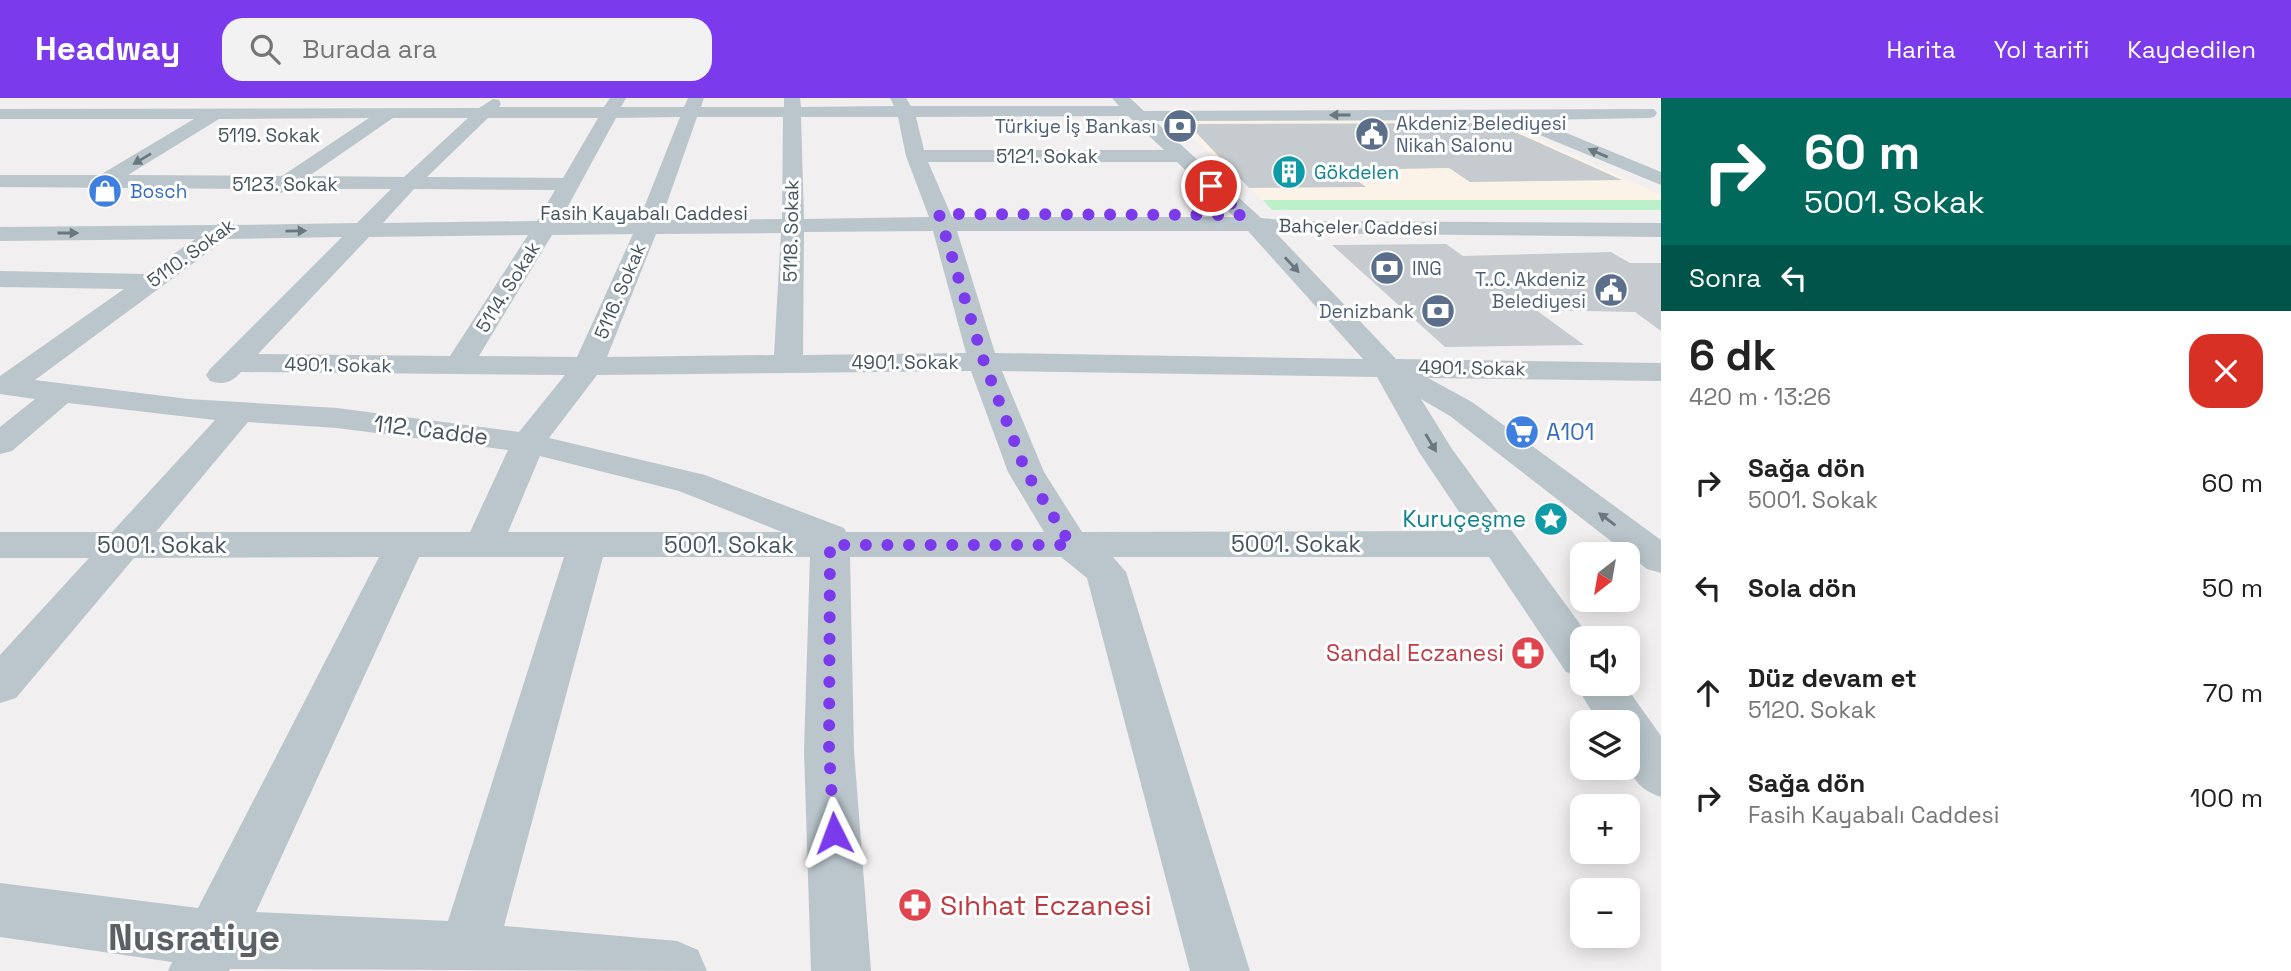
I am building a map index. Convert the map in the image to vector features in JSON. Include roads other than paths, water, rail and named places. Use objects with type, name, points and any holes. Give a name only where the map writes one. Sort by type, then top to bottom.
[{"type":"street","points":[[0,112],[27,98]]},
{"type":"street","points":[[130,115],[164,98]]},
{"type":"street","points":[[74,200],[242,98]]},
{"type":"street","points":[[299,114],[323,98]]},
{"type":"street","name":"5110. Sokak","points":[[4,385],[222,232],[283,184],[411,98]]},
{"type":"street","points":[[1470,98],[1661,179]]},
{"type":"street","points":[[1552,98],[1654,115]]},
{"type":"street","name":"5114. Sokak","points":[[458,366],[549,221],[614,105]]},
{"type":"street","name":"5116. Sokak","points":[[483,545],[528,443],[588,366],[650,221],[693,105]]},
{"type":"street","name":"5118. Sokak","points":[[788,363],[793,220],[792,105]]},
{"type":"street","points":[[902,105],[916,156],[941,219],[984,362],[1026,472],[1071,545],[1106,572],[1220,971]]},
{"type":"street","points":[[0,112],[130,115],[388,114],[491,106],[1038,105],[1506,114],[1602,107],[1636,129]]},
{"type":"street","points":[[188,409],[408,184],[491,106]]},
{"type":"street","points":[[1129,108],[1249,219],[1386,366],[1436,452],[1570,643]]},
{"type":"street","name":"5119. Sokak","points":[[181,134],[222,135]]},
{"type":"street","name":"5119. Sokak","points":[[330,135],[357,135]]},
{"type":"street","name":"5121. Sokak","points":[[916,156],[1179,156]]},
{"type":"street","name":"5123. Sokak","points":[[0,181],[570,184]]},
{"type":"street","points":[[6,237],[54,212]]},
{"type":"street","name":"Fasih Kayabalı Caddesi","points":[[0,213],[247,212],[372,221],[1249,219]]},
{"type":"street","name":"Bahçeler Caddesi","points":[[1249,219],[1288,215],[1661,216]]},
{"type":"street","name":"Bahçeler Caddesi","points":[[1249,219],[1291,228],[1661,230]]},
{"type":"street","name":"Fasih Kayabalı Caddesi","points":[[6,237],[222,232],[372,221]]},
{"type":"street","points":[[1631,230],[1661,247]]},
{"type":"street","points":[[0,279],[151,282]]},
{"type":"street","name":"4901. Sokak","points":[[232,363],[588,366],[984,362],[1661,372]]},
{"type":"street","points":[[1386,366],[1461,409],[1661,561]]},
{"type":"street","name":"112. Cadde","points":[[4,385],[188,409],[337,418],[528,443],[692,483],[839,545]]},
{"type":"street","points":[[0,444],[61,393]]},
{"type":"street","points":[[0,685],[240,412]]},
{"type":"street","name":"5001. Sokak","points":[[0,545],[1501,544]]},
{"type":"street","points":[[206,955],[405,545]]},
{"type":"street","points":[[465,962],[587,545]]},
{"type":"street","points":[[839,545],[829,751],[841,971]]},
{"type":"street","points":[[1640,745],[1661,776]]},
{"type":"street","points":[[0,910],[206,955],[677,971]]},
{"type":"place","name":"Türkiye İş Bankası","points":[[1180,126]]},
{"type":"place","name":"Akdeniz Belediyesi Nikah Salonu","points":[[1372,134]]},
{"type":"place","name":"Gökdelen","points":[[1289,172]]},
{"type":"place","name":"Bosch","points":[[105,191]]},
{"type":"place","name":"ING","points":[[1387,268]]},
{"type":"place","name":"T..C. Akdeniz Belediyesi","points":[[1611,290]]},
{"type":"place","name":"Denizbank","points":[[1438,311]]},
{"type":"place","name":"A101","points":[[1522,432]]},
{"type":"place","name":"Kuruçeşme","points":[[1551,519]]},
{"type":"place","name":"Sandal Eczanesi","points":[[1528,653]]},
{"type":"place","name":"Sıhhat Eczanesi","points":[[915,905]]},
{"type":"district","name":"Nusratiye","points":[[194,937]]}]
